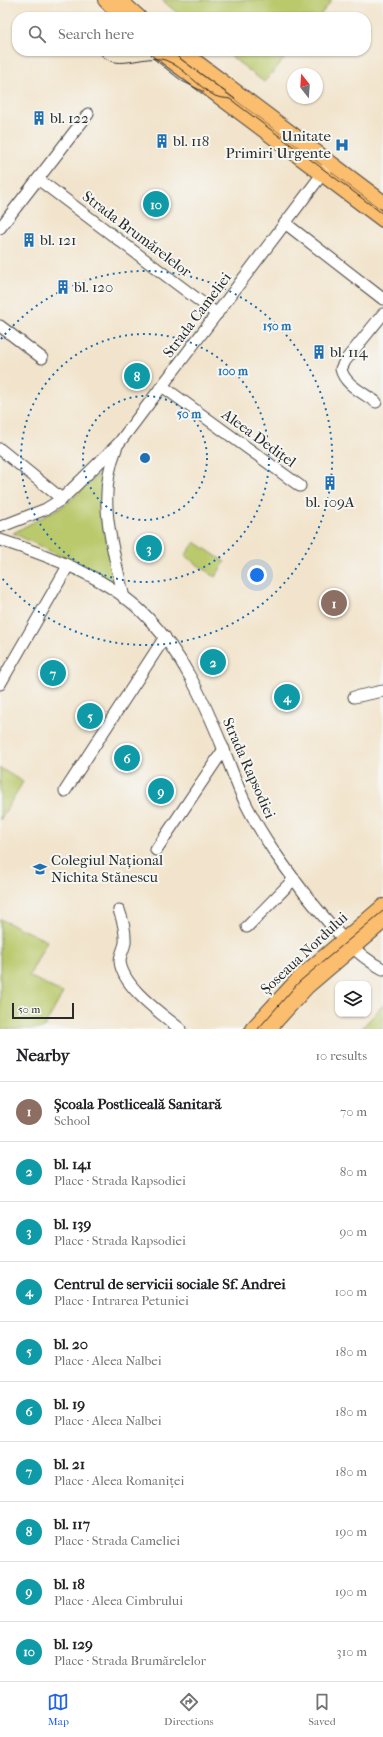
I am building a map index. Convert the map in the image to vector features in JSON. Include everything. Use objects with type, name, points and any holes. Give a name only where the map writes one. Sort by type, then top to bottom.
[{"type":"main road","points":[[105,0],[117,12]]},
{"type":"main road","points":[[120,0],[133,12]]},
{"type":"main road","points":[[165,56],[326,169],[383,202]]},
{"type":"main road","points":[[188,56],[326,169],[383,220]]},
{"type":"main road","name":"Șoseaua Nordului","points":[[269,1029],[279,1015],[383,906]]},
{"type":"main road","name":"Șoseaua Nordului","points":[[252,1029],[300,976],[348,942],[383,922]]},
{"type":"street","points":[[0,228],[88,114]]},
{"type":"street","name":"Strada Cameliei","points":[[0,527],[46,509],[62,499],[119,443],[326,169]]},
{"type":"street","name":"Strada Brumărelelor","points":[[38,179],[217,314]]},
{"type":"street","points":[[285,223],[383,299]]},
{"type":"street","points":[[376,402],[349,383],[342,376],[341,369],[345,361],[383,314]]},
{"type":"street","points":[[0,326],[42,358]]},
{"type":"street","name":"Aleea Dedițel","points":[[162,386],[300,486]]},
{"type":"street","points":[[119,443],[109,470],[106,490],[106,511],[124,598]]},
{"type":"street","points":[[0,449],[62,499]]},
{"type":"street","name":"Strada Rapsodiei","points":[[0,540],[29,550],[93,578],[124,598],[147,617],[165,637],[181,659],[224,749],[232,773],[247,806],[273,852],[348,942],[383,969]]},
{"type":"street","points":[[0,684],[68,566]]},
{"type":"street","points":[[65,791],[165,637]]},
{"type":"street","points":[[354,697],[383,691]]},
{"type":"street","points":[[156,850],[224,749]]},
{"type":"street","points":[[247,927],[294,879]]},
{"type":"street","points":[[119,910],[125,928],[125,944],[120,961],[132,988],[180,1029]]},
{"type":"green space","points":[[162,0],[332,0],[323,12],[176,12]]},
{"type":"green space","points":[[230,56],[287,56],[264,82]]},
{"type":"green space","points":[[101,473],[101,518],[116,583],[13,533],[65,505]]},
{"type":"green space","points":[[195,542],[225,562],[215,577],[185,556]]},
{"type":"green space","points":[[0,768],[23,782],[0,820]]},
{"type":"green space","points":[[0,919],[47,941],[29,976],[63,993],[43,1029],[0,1029]]},
{"type":"green space","points":[[383,1005],[383,1029],[361,1029]]},
{"type":"tram line","points":[[103,56],[112,62],[121,63],[147,59],[165,60],[172,63],[203,88],[217,97],[230,99],[383,214]]},
{"type":"tram line","points":[[177,56],[235,99]]},
{"type":"tram line","points":[[154,59],[182,81],[204,92]]},
{"type":"tram line","points":[[258,1029],[299,982],[383,911]]},
{"type":"place","name":"bl. 122","points":[[39,118]]},
{"type":"place","name":"bl. 118","points":[[162,141]]},
{"type":"place","name":"Unitate Primiri Urgente","points":[[342,145]]},
{"type":"place","name":"bl. 129","points":[[156,204]]},
{"type":"place","name":"bl. 121","points":[[29,240]]},
{"type":"place","name":"bl. 120","points":[[63,287]]},
{"type":"place","name":"bl. 114","points":[[319,352]]},
{"type":"place","name":"bl. 117","points":[[137,376]]},
{"type":"place","name":"bl. 109A","points":[[330,483]]},
{"type":"place","name":"bl. 139","points":[[149,548]]},
{"type":"place","name":"Școala Postliceală Sanitară","points":[[334,603]]},
{"type":"place","name":"bl. 141","points":[[213,662]]},
{"type":"place","name":"bl. 21","points":[[53,673]]},
{"type":"place","name":"Centrul de servicii sociale Sf. Andrei","points":[[287,697]]},
{"type":"place","name":"bl. 20","points":[[90,716]]},
{"type":"place","name":"bl. 19","points":[[127,758]]},
{"type":"place","name":"bl. 18","points":[[161,791]]},
{"type":"place","name":"Colegiul Național Nichita Stănescu","points":[[40,869]]}]
